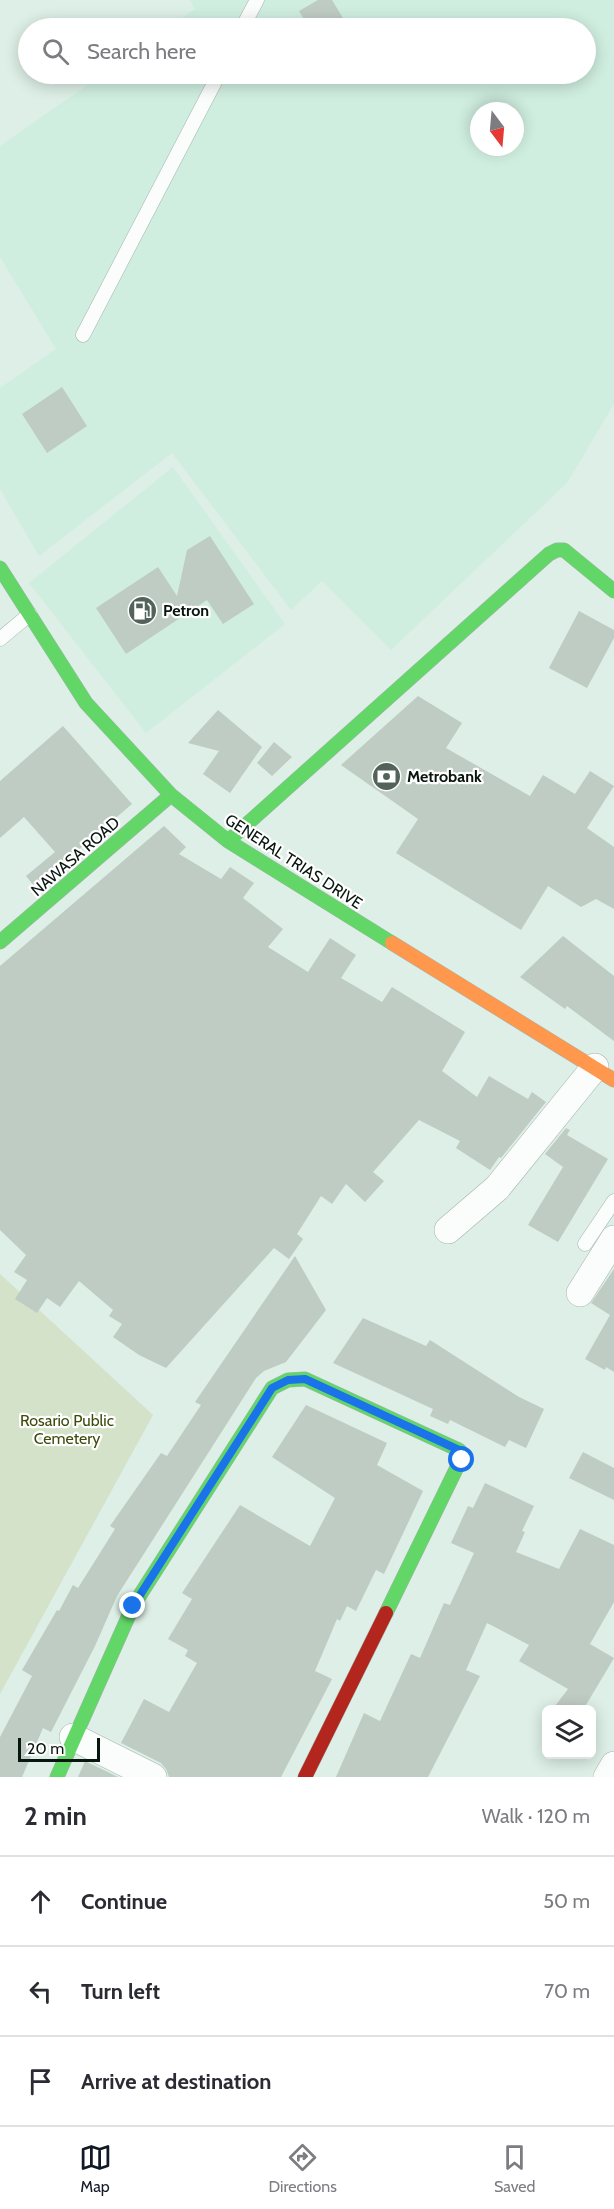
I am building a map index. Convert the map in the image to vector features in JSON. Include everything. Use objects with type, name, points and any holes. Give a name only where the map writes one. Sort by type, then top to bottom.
[{"type":"street","points":[[228,841],[549,554],[557,550],[564,550],[614,591]]},
{"type":"street","name":"GENERAL TRIAS DRIVE","points":[[0,568],[86,703],[171,795],[228,841],[604,1074]]},
{"type":"street","name":"NAWASA ROAD","points":[[0,942],[171,795]]},
{"type":"street","points":[[448,1230],[497,1188],[604,1074]]},
{"type":"street","points":[[580,1293],[614,1239]]},
{"type":"street","points":[[57,1777],[133,1606],[272,1388],[288,1380],[305,1379],[459,1450],[463,1455],[305,1777]]},
{"type":"street","points":[[73,1737],[153,1777]]},
{"type":"street","points":[[607,1777],[614,1765]]},
{"type":"lane","points":[[247,18],[257,0]]},
{"type":"lane","points":[[83,334],[214,84]]},
{"type":"lane","points":[[0,639],[30,614]]},
{"type":"lane","points":[[585,1244],[614,1201]]},
{"type":"shaded area","points":[[190,0],[614,0],[614,404],[567,483],[391,650],[322,581],[291,610],[172,453],[39,556],[0,489],[0,388],[56,349],[0,257],[0,146],[89,84],[596,84],[596,18],[182,18],[195,9]]},
{"type":"shaded area","points":[[173,467],[285,624],[146,733],[29,583]]},
{"type":"green space","name":"Rosario Public Cemetery","points":[[0,1274],[153,1415],[0,1694]]},
{"type":"building","points":[[318,0],[332,0],[343,18],[303,18],[299,11]]},
{"type":"building","points":[[62,387],[87,426],[47,453],[22,414]]},
{"type":"building","points":[[210,536],[254,604],[223,624],[207,600],[126,654],[96,608],[158,567],[177,596],[187,550]]},
{"type":"building","points":[[579,611],[614,630],[614,638],[587,688],[549,668]]},
{"type":"building","points":[[418,696],[462,723],[446,748],[530,796],[543,775],[575,794],[590,771],[614,786],[587,828],[614,847],[614,909],[596,899],[581,907],[548,886],[521,930],[396,853],[418,819],[341,765]]},
{"type":"building","points":[[218,710],[262,747],[230,793],[203,774],[219,751],[188,743]]},
{"type":"building","points":[[63,726],[132,804],[35,887],[26,876],[55,852],[24,817],[0,838],[0,781]]},
{"type":"building","points":[[274,742],[292,757],[272,776],[257,763]]},
{"type":"building","points":[[164,826],[186,847],[179,854],[221,879],[230,867],[254,883],[243,898],[283,929],[268,947],[308,972],[330,938],[356,955],[341,978],[382,1002],[392,987],[465,1032],[442,1071],[477,1097],[489,1076],[528,1099],[532,1092],[546,1102],[490,1170],[456,1148],[460,1141],[419,1120],[373,1172],[384,1181],[365,1202],[346,1184],[332,1204],[321,1196],[297,1234],[303,1239],[289,1259],[274,1248],[166,1368],[139,1355],[113,1337],[122,1324],[109,1316],[113,1310],[79,1281],[60,1307],[47,1298],[37,1313],[15,1299],[27,1280],[14,1272],[26,1255],[0,1230],[0,966]]},
{"type":"building","points":[[563,936],[614,976],[614,1041],[567,1006],[565,1009],[520,977]]},
{"type":"building","points":[[566,1128],[570,1130],[567,1135],[608,1159],[558,1242],[528,1225],[563,1167],[545,1154]]},
{"type":"building","points":[[295,1256],[326,1310],[286,1362],[264,1371],[256,1378],[117,1596],[95,1646],[51,1732],[43,1728],[22,1777],[0,1777],[0,1737],[32,1676],[22,1670],[73,1585],[78,1588],[115,1529],[110,1526],[161,1453],[167,1456],[201,1405],[195,1402]]},
{"type":"building","points":[[614,1269],[614,1372],[606,1367],[605,1370],[585,1359],[610,1315],[591,1303]]},
{"type":"building","points":[[363,1318],[426,1346],[430,1340],[519,1397],[544,1409],[526,1448],[509,1440],[505,1447],[450,1420],[448,1424],[430,1416],[433,1409],[333,1363]]},
{"type":"building","points":[[306,1405],[387,1443],[377,1465],[423,1491],[384,1574],[376,1570],[356,1611],[347,1606],[340,1621],[337,1619],[315,1671],[332,1679],[281,1777],[169,1777],[161,1763],[121,1743],[144,1699],[169,1712],[197,1663],[185,1656],[188,1650],[168,1639],[192,1599],[182,1593],[240,1505],[310,1546],[335,1498],[272,1457]]},
{"type":"building","points":[[583,1452],[614,1468],[614,1500],[569,1478]]},
{"type":"building","points":[[485,1483],[534,1506],[522,1531],[525,1532],[516,1552],[559,1569],[580,1529],[614,1545],[614,1602],[590,1644],[614,1658],[586,1705],[556,1705],[568,1689],[519,1661],[529,1645],[487,1623],[466,1670],[480,1676],[428,1777],[336,1777],[364,1713],[380,1721],[411,1654],[420,1658],[444,1603],[450,1605],[474,1553],[451,1543],[468,1506],[473,1508]]},
{"type":"building","points":[[85,1761],[118,1777],[78,1777]]},
{"type":"traffic: fast","points":[[228,841],[549,554],[557,550],[564,550],[614,591]]},
{"type":"traffic: fast","points":[[0,568],[86,703],[171,795],[228,841],[392,943]]},
{"type":"traffic: fast","points":[[0,942],[171,795]]},
{"type":"traffic: fast","points":[[57,1777],[133,1606],[272,1388],[288,1380],[305,1379],[459,1450],[463,1455],[386,1613]]},
{"type":"traffic: slow","points":[[392,943],[614,1080]]},
{"type":"traffic: jam","points":[[305,1777],[386,1613]]},
{"type":"place","name":"Petron","points":[[142,610]]},
{"type":"place","name":"Metrobank","points":[[386,776]]},
{"type":"route","points":[[133,1606],[272,1388],[288,1380],[305,1379],[459,1450],[463,1455],[462,1460]]}]
